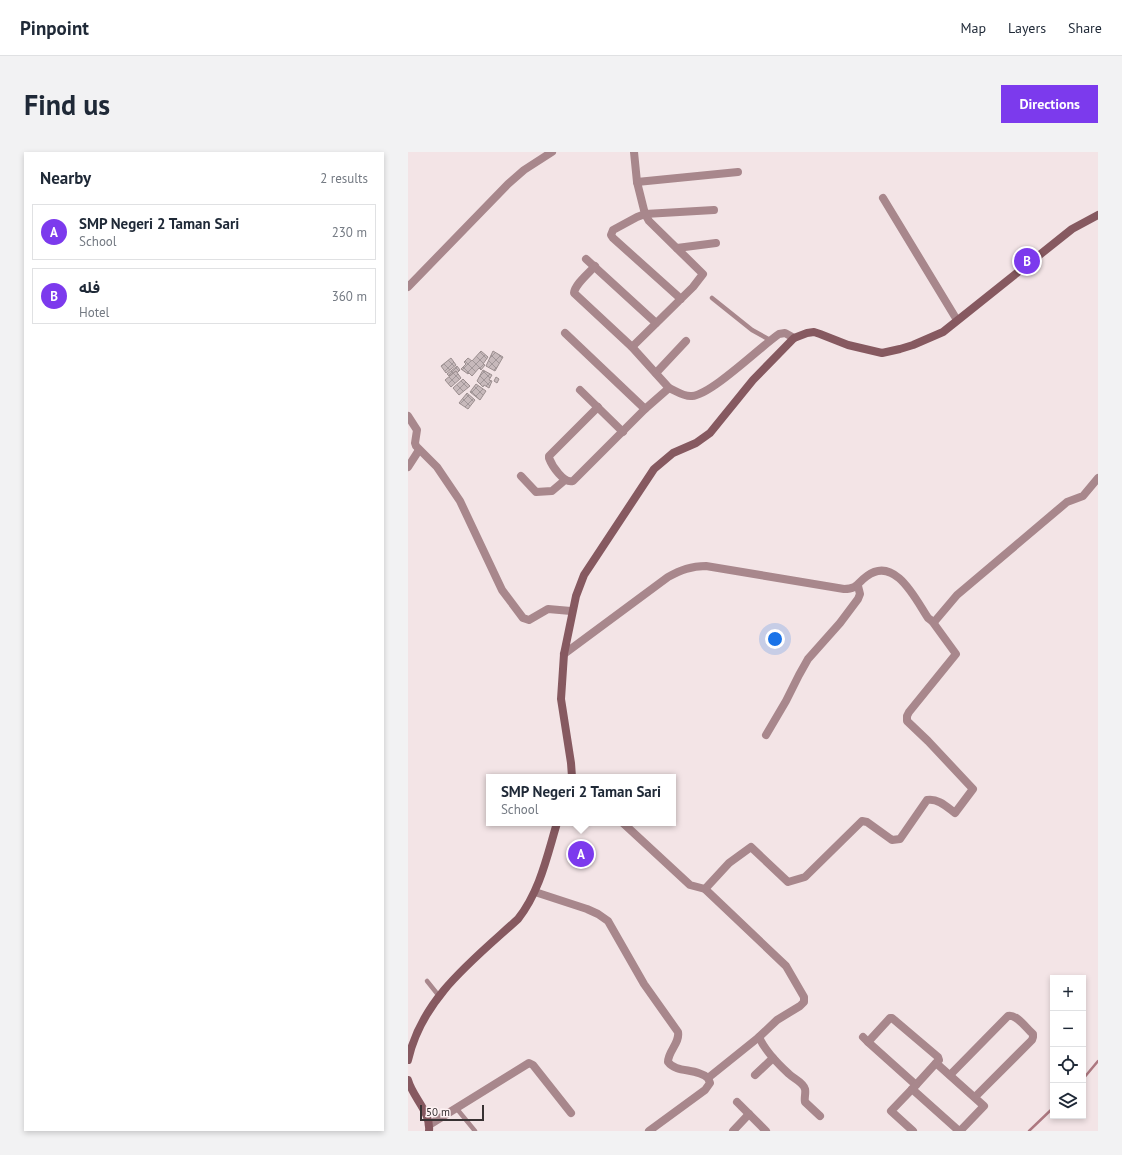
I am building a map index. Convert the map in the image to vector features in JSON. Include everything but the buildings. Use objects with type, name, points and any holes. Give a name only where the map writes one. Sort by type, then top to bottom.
[{"type":"street","points":[[408,287],[508,184],[524,170],[552,152]]},
{"type":"street","points":[[632,347],[681,299],[703,274],[649,221],[645,214],[637,182],[634,152]]},
{"type":"street","points":[[637,182],[738,172]]},
{"type":"street","points":[[883,198],[957,320]]},
{"type":"street","points":[[681,299],[611,235],[613,230],[645,214],[714,210]]},
{"type":"street","points":[[572,774],[561,700],[564,654],[571,611],[584,575],[654,469],[673,453],[690,446],[703,438],[715,427],[753,380],[794,338],[814,332],[855,347],[875,352],[889,352],[914,345],[943,332],[1072,230],[1098,215]]},
{"type":"street","points":[[677,248],[716,243]]},
{"type":"street","points":[[586,259],[656,323]]},
{"type":"street","points":[[595,266],[577,287],[574,293],[632,347],[669,388],[685,395],[693,396],[705,391],[722,380],[779,334],[785,333],[794,338]]},
{"type":"street","points":[[565,333],[645,409]]},
{"type":"street","points":[[656,374],[686,342]]},
{"type":"street","points":[[598,407],[549,458],[551,463],[565,480],[570,482],[574,481],[645,409],[669,388]]},
{"type":"street","points":[[580,390],[623,432]]},
{"type":"street","points":[[408,416],[417,430],[415,443],[419,450],[437,467],[460,501],[502,590],[523,618],[529,620],[548,609],[571,611]]},
{"type":"street","points":[[408,466],[419,450]]},
{"type":"street","points":[[521,476],[536,492],[552,491],[565,480]]},
{"type":"street","points":[[932,622],[936,621],[957,595],[1067,502],[1083,496],[1098,478]]},
{"type":"street","points":[[564,654],[668,577],[686,568],[706,566],[844,589],[858,586],[868,576],[878,571],[886,570],[892,572],[899,576],[904,582],[956,654],[907,716],[906,721],[928,741],[973,789],[956,813],[940,802],[932,799],[927,800],[900,839],[892,840],[867,822],[862,821],[805,877],[788,882],[750,847],[729,863],[705,889]]},
{"type":"street","points":[[766,735],[808,659],[840,623],[858,599],[860,594],[858,586]]},
{"type":"street","points":[[408,1060],[416,1036],[426,1016],[439,996],[461,972],[518,919],[531,902],[536,892],[556,826]]},
{"type":"street","points":[[626,826],[690,886],[705,889],[786,966],[804,997],[804,1002],[800,1006],[782,1016],[759,1037],[708,1078]]},
{"type":"street","points":[[536,892],[587,909],[608,921],[641,978],[678,1032],[678,1037],[669,1056],[668,1062],[673,1067],[701,1073],[708,1078],[710,1083],[704,1090],[649,1131]]},
{"type":"street","points":[[950,1075],[1008,1016],[1011,1015],[1015,1017],[1033,1034],[1034,1037],[975,1098]]},
{"type":"street","points":[[913,1131],[891,1111],[914,1087],[936,1063],[939,1060],[938,1057],[892,1018],[866,1040],[914,1087],[960,1131],[984,1106],[936,1063]]},
{"type":"street","points":[[759,1037],[764,1047],[773,1058],[790,1075],[801,1083],[806,1092],[805,1102],[820,1116]]},
{"type":"street","points":[[755,1075],[773,1058]]},
{"type":"street","points":[[408,1081],[426,1114],[429,1128],[528,1063],[533,1065],[571,1113]]},
{"type":"street","points":[[737,1102],[766,1131]]},
{"type":"street","points":[[733,1131],[749,1114]]},
{"type":"lane","points":[[712,298],[752,330],[770,340]]},
{"type":"lane","points":[[427,981],[439,996]]},
{"type":"lane","points":[[457,1109],[475,1131]]},
{"type":"waterway","points":[[1086,1075],[1098,1061]]},
{"type":"waterway","points":[[1029,1131],[1050,1111]]},
{"type":"place","name":"فله","points":[[1027,261]]},
{"type":"place","name":"SMP Negeri 2 Taman Sari","points":[[581,854]]}]
